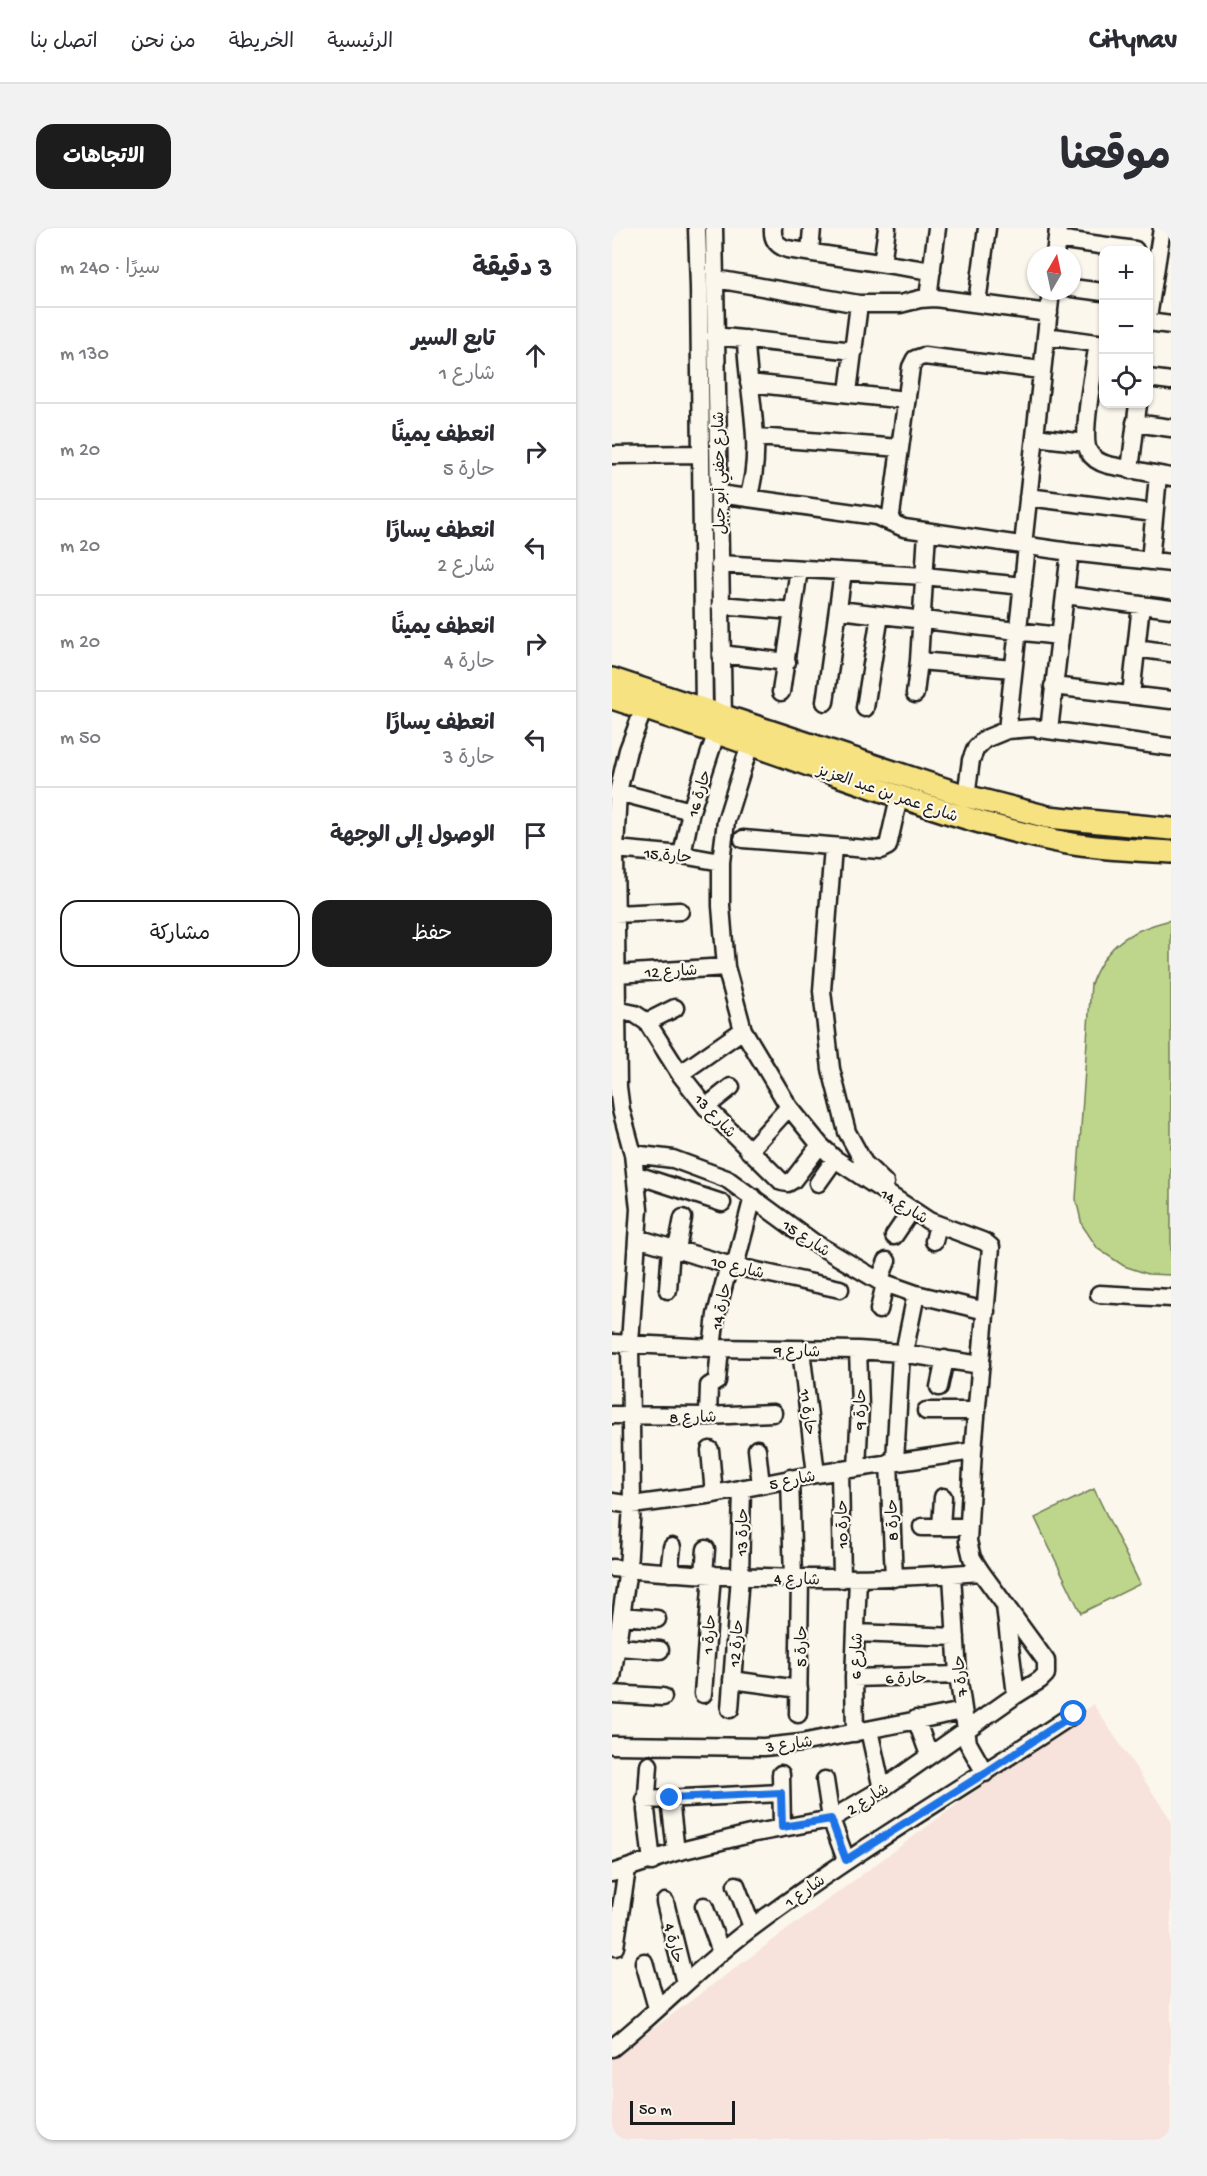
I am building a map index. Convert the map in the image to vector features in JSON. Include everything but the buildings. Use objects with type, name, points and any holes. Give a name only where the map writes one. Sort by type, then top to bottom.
[{"type":"main road","name":"شارع عمر بن عبد العزيز","points":[[613,696],[714,720],[966,796],[1048,817],[1171,829]]},
{"type":"main road","name":"شارع عمر بن عبد العزيز","points":[[613,696],[644,708],[714,720],[750,744],[899,797],[978,822],[1069,843],[1171,852]]},
{"type":"street","name":"شارع حفني أبو جبل","points":[[697,228],[701,454],[714,720]]},
{"type":"street","name":"شارع حفني أبو جبل","points":[[714,228],[721,654],[714,720]]},
{"type":"street","points":[[773,228],[772,235],[780,246],[932,271]]},
{"type":"street","points":[[810,252],[812,228]]},
{"type":"street","points":[[882,263],[887,228]]},
{"type":"street","points":[[928,298],[937,228]]},
{"type":"street","points":[[977,303],[987,228]]},
{"type":"street","points":[[1154,253],[1162,228]]},
{"type":"street","points":[[1057,241],[1100,246]]},
{"type":"street","points":[[716,279],[860,304],[900,304],[928,298],[1049,313]]},
{"type":"street","points":[[1081,289],[1099,291]]},
{"type":"street","points":[[1007,730],[1023,586],[1028,498],[1050,300]]},
{"type":"street","points":[[848,392],[860,304]]},
{"type":"street","points":[[1153,321],[1171,325]]},
{"type":"street","points":[[715,336],[854,351]]},
{"type":"street","points":[[1046,336],[1099,344]]},
{"type":"street","points":[[746,339],[749,383],[757,437],[756,467],[748,498]]},
{"type":"street","points":[[890,522],[913,362],[919,357],[1042,370]]},
{"type":"street","points":[[1099,372],[1086,443],[1089,452],[1101,463],[1164,476],[1154,513],[1150,561]]},
{"type":"street","points":[[1153,379],[1171,381]]},
{"type":"street","points":[[749,383],[906,400]]},
{"type":"street","points":[[1130,470],[1137,408]]},
{"type":"street","points":[[1135,423],[1171,428]]},
{"type":"street","points":[[757,437],[900,448]]},
{"type":"street","points":[[1035,437],[1086,443]]},
{"type":"street","points":[[612,455],[701,454]]},
{"type":"street","points":[[718,494],[876,516],[904,528],[927,532],[1070,552],[1171,563]]},
{"type":"street","points":[[1028,498],[1154,513]]},
{"type":"street","points":[[915,694],[927,532]]},
{"type":"street","points":[[1049,730],[1070,552]]},
{"type":"street","points":[[719,564],[924,576],[1023,586]]},
{"type":"street","points":[[781,692],[799,568]]},
{"type":"street","points":[[825,702],[843,572]]},
{"type":"street","points":[[1065,595],[1171,609]]},
{"type":"street","points":[[720,605],[793,611]]},
{"type":"street","points":[[1131,695],[1141,605]]},
{"type":"street","points":[[839,610],[1059,636]]},
{"type":"street","points":[[865,708],[880,615]]},
{"type":"street","points":[[1136,648],[1171,653]]},
{"type":"street","points":[[721,654],[787,662]]},
{"type":"street","points":[[919,661],[1013,669]]},
{"type":"street","points":[[1053,686],[1171,700]]},
{"type":"street","points":[[612,1678],[622,1616],[620,1568],[632,1505],[630,1343],[639,1209],[637,1175],[621,1110],[618,1087],[615,849],[618,792],[628,750],[644,708]]},
{"type":"street","name":"حارة 16","points":[[682,855],[714,720]]},
{"type":"street","points":[[966,796],[971,760],[976,748],[985,739],[1007,730],[1033,728],[1171,747]]},
{"type":"street","name":"شارع 14","points":[[750,744],[726,820],[721,862],[721,906],[726,967],[743,1030],[789,1107],[820,1145],[835,1159],[910,1211],[936,1233],[989,1244],[991,1251],[968,1527],[969,1551],[981,1572],[1046,1660]]},
{"type":"street","points":[[618,792],[691,811]]},
{"type":"street","points":[[743,839],[876,851],[888,846],[899,797]]},
{"type":"street","points":[[833,847],[822,991],[831,1069],[847,1132],[864,1163],[890,1188]]},
{"type":"street","name":"حارة 15","points":[[615,849],[682,855],[721,862]]},
{"type":"street","points":[[615,914],[680,911]]},
{"type":"street","name":"شارع 12","points":[[616,974],[726,967]]},
{"type":"street","points":[[616,1010],[634,1014],[647,1022],[675,1008]]},
{"type":"street","name":"شارع 13","points":[[647,1022],[680,1074],[706,1107],[777,1179],[782,1182],[793,1179],[820,1145]]},
{"type":"street","points":[[680,1074],[743,1030]]},
{"type":"street","points":[[706,1107],[731,1087]]},
{"type":"street","points":[[749,1151],[789,1107]]},
{"type":"street","name":"شارع 15","points":[[633,1154],[673,1159],[727,1179],[813,1242],[882,1282],[916,1294],[986,1311]]},
{"type":"street","points":[[818,1183],[835,1159]]},
{"type":"street","points":[[637,1175],[722,1203]]},
{"type":"street","name":"حارة 14","points":[[708,1416],[709,1386],[717,1381],[716,1315],[753,1197]]},
{"type":"street","points":[[894,1236],[910,1211]]},
{"type":"street","points":[[668,1290],[674,1248],[683,1218]]},
{"type":"street","name":"شارع 10","points":[[637,1238],[732,1265],[840,1289]]},
{"type":"street","points":[[879,1310],[887,1261]]},
{"type":"street","points":[[892,1462],[903,1353],[916,1294]]},
{"type":"street","points":[[1099,1294],[1171,1298]]},
{"type":"street","name":"شارع 9","points":[[612,1343],[716,1348],[858,1350],[903,1353],[981,1365]]},
{"type":"street","name":"حارة 11","points":[[801,1350],[816,1474]]},
{"type":"street","name":"حارة 9","points":[[848,1469],[860,1407],[858,1350]]},
{"type":"street","points":[[939,1387],[945,1359]]},
{"type":"street","points":[[926,1411],[977,1411]]},
{"type":"street","name":"شارع 8","points":[[612,1415],[631,1417],[773,1413]]},
{"type":"street","points":[[757,1449],[761,1485]]},
{"type":"street","points":[[710,1450],[714,1494]]},
{"type":"street","name":"شارع 5","points":[[612,1502],[632,1505],[714,1494],[816,1474],[973,1451]]},
{"type":"street","name":"حارة 8","points":[[892,1462],[894,1578]]},
{"type":"street","name":"حارة 10","points":[[848,1469],[850,1579]]},
{"type":"street","points":[[790,1479],[797,1578]]},
{"type":"street","name":"حارة 13","points":[[740,1576],[742,1488]]},
{"type":"street","points":[[941,1527],[943,1497]]},
{"type":"street","points":[[922,1527],[968,1527]]},
{"type":"street","points":[[669,1573],[672,1547]]},
{"type":"street","name":"حارة 1","points":[[704,1694],[708,1574],[706,1549]]},
{"type":"street","name":"شارع 4","points":[[620,1568],[669,1573],[850,1579],[981,1572]]},
{"type":"street","name":"حارة 7","points":[[952,1575],[958,1676],[966,1732],[968,1743],[985,1773]]},
{"type":"street","name":"حارة 12","points":[[730,1709],[740,1576]]},
{"type":"street","name":"حارة 5","points":[[797,1578],[798,1714]]},
{"type":"street","name":"شارع 6","points":[[850,1579],[856,1633],[854,1678],[862,1731]]},
{"type":"street","points":[[1005,1605],[1016,1695]]},
{"type":"street","points":[[622,1616],[657,1619]]},
{"type":"street","points":[[856,1633],[956,1637]]},
{"type":"street","points":[[617,1647],[660,1650]]},
{"type":"street","name":"شارع 2","points":[[620,1871],[676,1852],[782,1827],[831,1819],[882,1789],[1040,1680],[1046,1674],[1046,1660]]},
{"type":"street","name":"حارة 6","points":[[854,1678],[958,1676]]},
{"type":"street","points":[[732,1680],[799,1689]]},
{"type":"street","points":[[612,1694],[663,1697]]},
{"type":"street","name":"شارع 3","points":[[612,1745],[764,1747],[801,1743],[963,1711]]},
{"type":"street","name":"شارع 1","points":[[612,2048],[752,1927],[846,1860],[1074,1714]]},
{"type":"street","points":[[916,1719],[929,1755]]},
{"type":"street","points":[[862,1731],[882,1789]]},
{"type":"street","points":[[649,1765],[645,1800],[652,1862]]},
{"type":"street","points":[[781,1774],[782,1827]]},
{"type":"street","points":[[825,1780],[831,1819],[846,1860]]},
{"type":"street","points":[[645,1800],[781,1793]]},
{"type":"street","points":[[670,1798],[676,1852]]},
{"type":"street","points":[[615,1947],[620,1871]]},
{"type":"street","points":[[736,1885],[752,1927]]},
{"type":"street","name":"حارة 4","points":[[665,1902],[685,1983]]},
{"type":"street","points":[[704,1906],[722,1952]]},
{"type":"street","points":[[644,1962],[657,2008]]},
{"type":"shaded area","points":[[1093,1704],[1171,1820],[1171,2140],[612,2140],[612,2059]]},
{"type":"green space","points":[[1171,920],[1171,1275],[1148,1274],[1124,1266],[1098,1249],[1082,1225],[1076,1199],[1091,984],[1104,958],[1122,940],[1143,928]]},
{"type":"green space","points":[[1094,1489],[1140,1584],[1081,1613],[1035,1518]]},
{"type":"route","points":[[670,1798],[781,1793],[782,1827],[831,1819],[846,1860],[1074,1714]]}]
